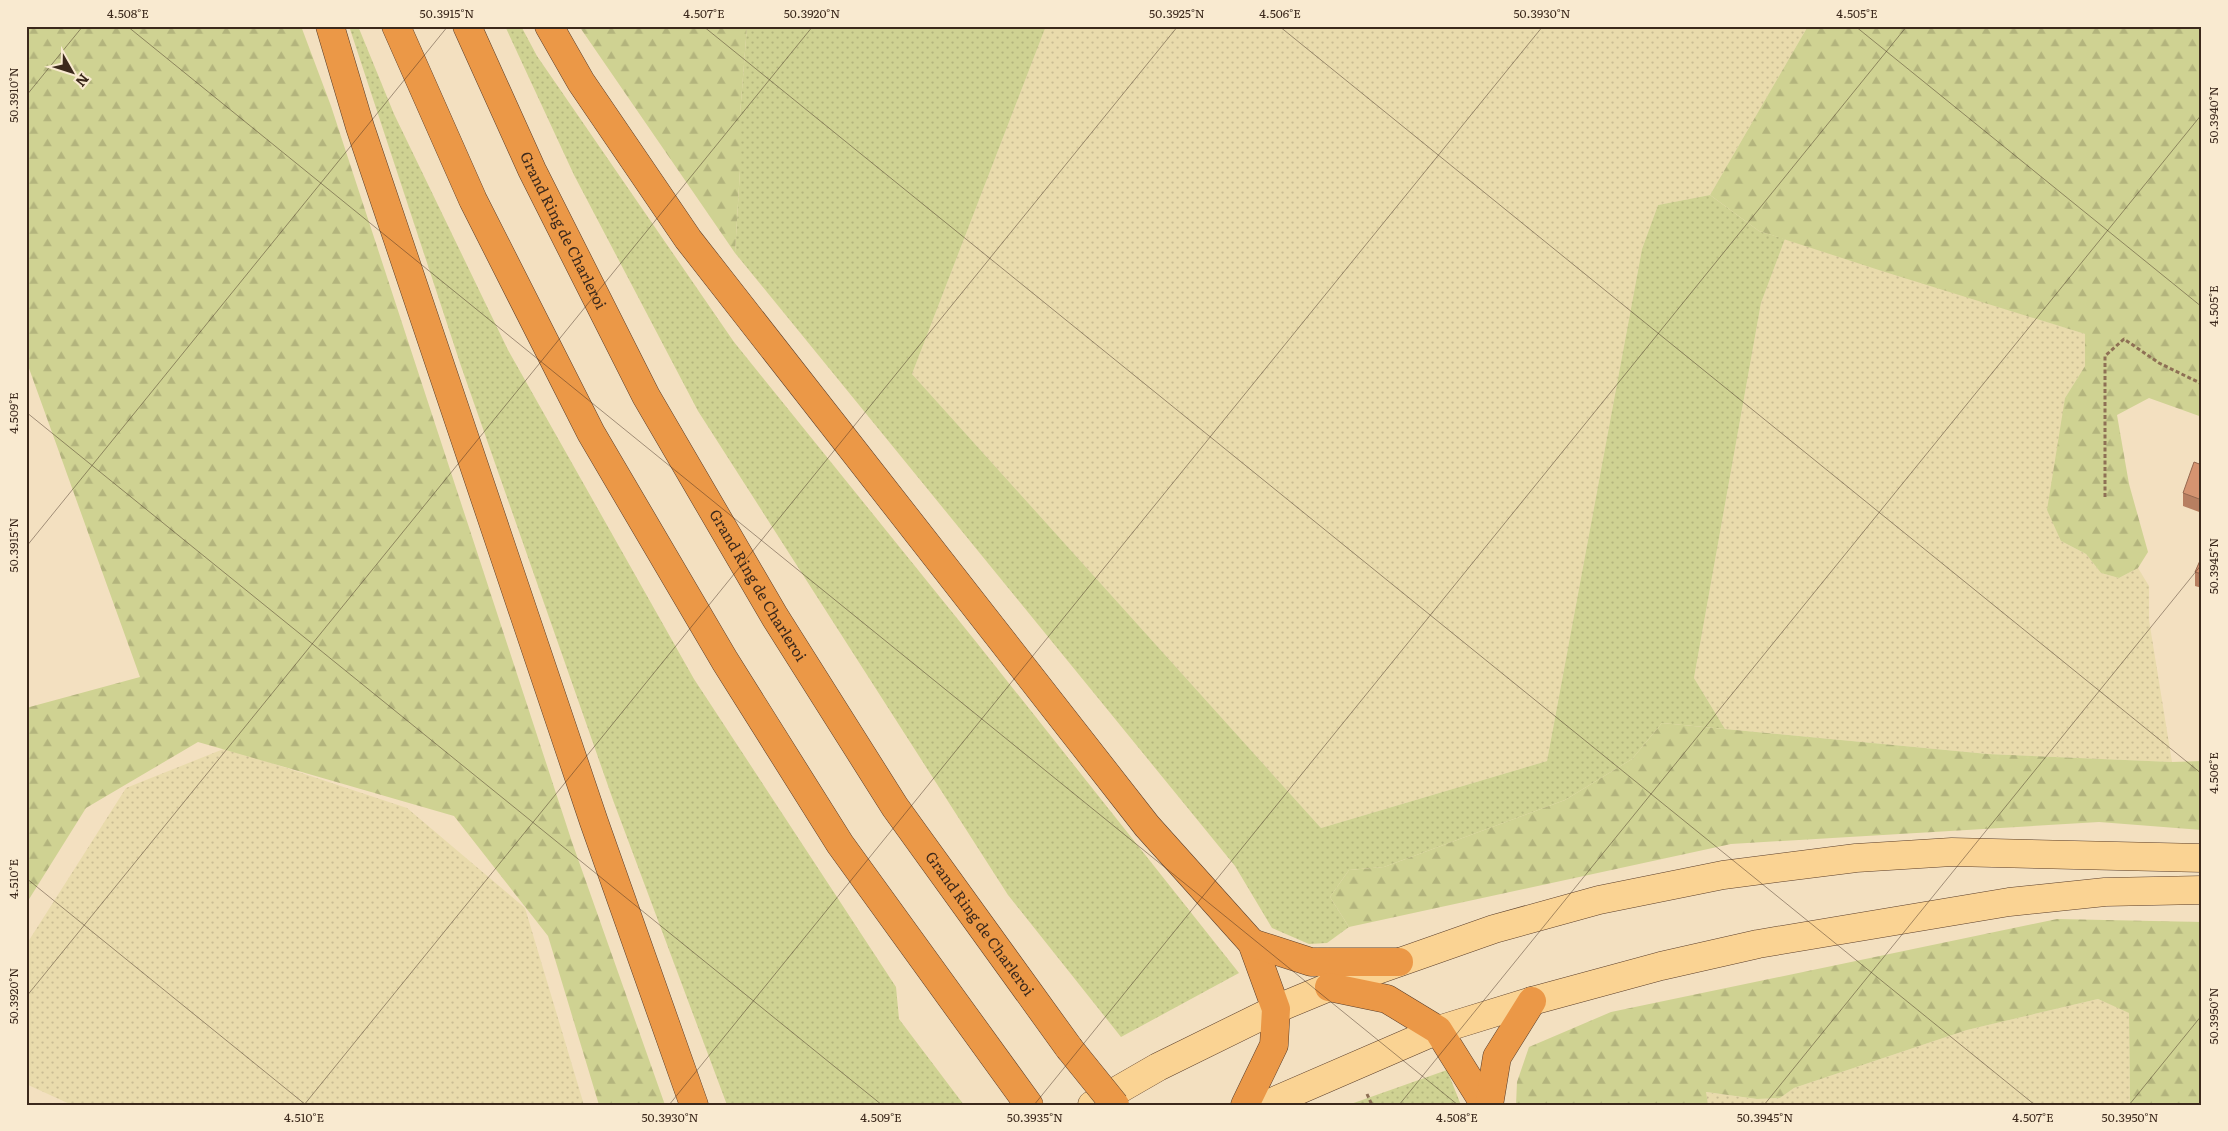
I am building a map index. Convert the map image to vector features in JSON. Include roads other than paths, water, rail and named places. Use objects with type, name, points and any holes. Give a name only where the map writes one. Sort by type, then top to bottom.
[{"type":"highway","points":[[330,26],[360,127],[594,822],[694,1105]]},
{"type":"highway","points":[[396,26],[473,200],[596,442],[725,661],[840,844],[1029,1105]]},
{"type":"highway","name":"Grand Ring de Charleroi","points":[[467,26],[532,170],[646,396],[760,592],[895,808],[1069,1048],[1115,1105]]},
{"type":"highway","points":[[549,26],[580,82],[688,239],[1147,826],[1252,943],[1276,1009],[1274,1045],[1245,1105]]},
{"type":"highway","points":[[1252,943],[1310,962],[1400,962]]},
{"type":"highway","points":[[1329,987],[1386,1000],[1438,1030],[1487,1105]]},
{"type":"highway","points":[[1487,1105],[1497,1057],[1532,1001]]},
{"type":"main road","points":[[1092,1105],[1158,1067],[1276,1009],[1329,987],[1494,929],[1599,900],[1732,873],[1856,858],[1952,852],[2202,858]]},
{"type":"main road","points":[[1265,1105],[1438,1030],[1532,1001],[1661,966],[1758,944],[2009,902],[2105,892],[2202,890]]}]
